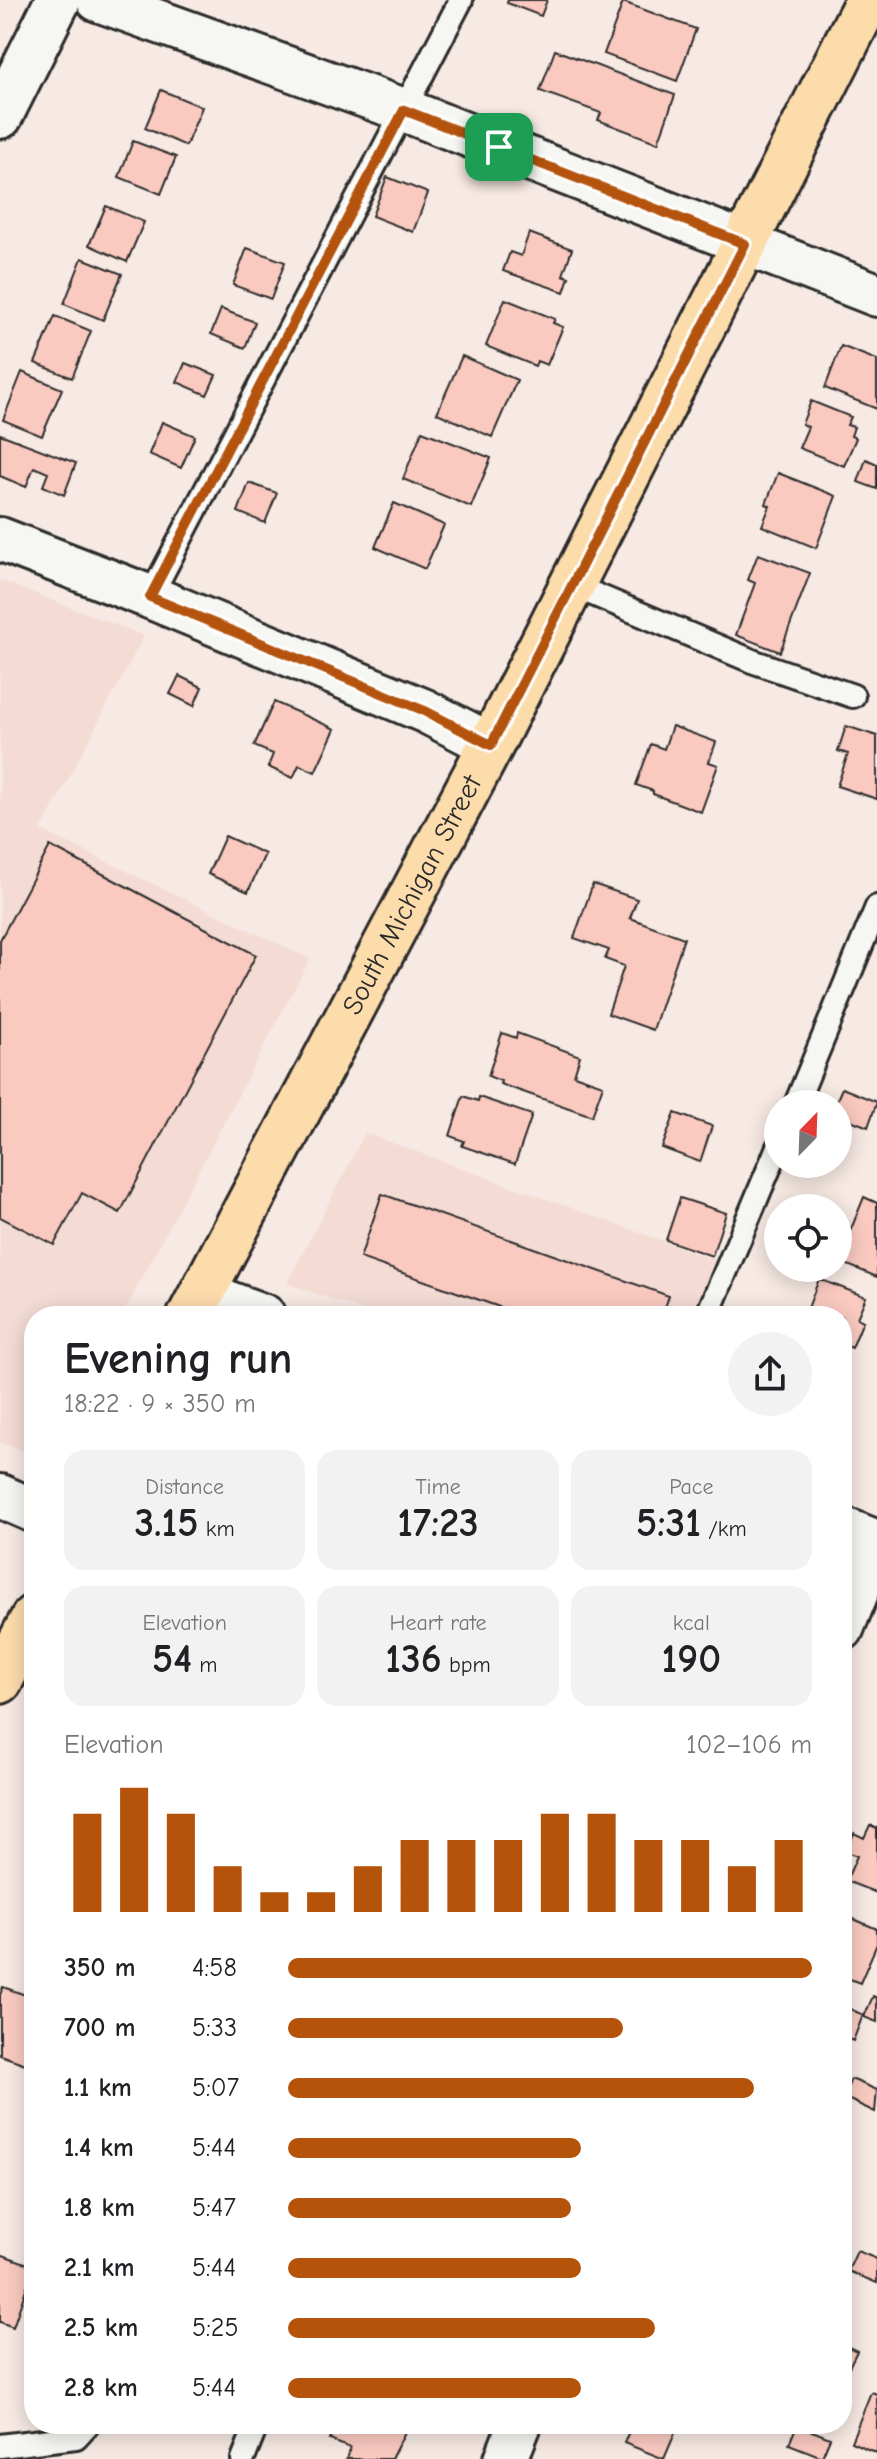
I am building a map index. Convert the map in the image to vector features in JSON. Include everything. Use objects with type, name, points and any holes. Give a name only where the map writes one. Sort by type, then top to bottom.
[{"type":"main road","points":[[0,116],[58,0]]},
{"type":"main road","name":"South Michigan Street","points":[[196,1305],[491,745],[868,0]]},
{"type":"main road","points":[[0,1681],[24,1636]]},
{"type":"street","points":[[98,0],[404,110],[877,295]]},
{"type":"street","points":[[0,539],[150,597],[425,711],[491,745]]},
{"type":"street","points":[[0,1496],[24,1507]]},
{"type":"street","points":[[852,1532],[877,1542],[852,1604]]},
{"type":"street","points":[[506,2459],[516,2434]]},
{"type":"lane","points":[[150,597],[461,0]]},
{"type":"lane","points":[[868,0],[877,4]]},
{"type":"lane","points":[[572,585],[752,661],[853,696]]},
{"type":"lane","points":[[802,1090],[877,907]]},
{"type":"lane","points":[[711,1306],[765,1178]]},
{"type":"lane","points":[[0,2446],[76,2437],[79,2434]]},
{"type":"lane","points":[[243,2459],[253,2434]]},
{"type":"shaded area","points":[[0,580],[144,636],[41,830],[310,959],[127,1306],[24,1306],[24,1451],[0,1442]]},
{"type":"shaded area","points":[[365,1133],[715,1260],[697,1306],[350,1306],[287,1283]]},
{"type":"building","points":[[508,0],[547,0],[541,16],[507,3]]},
{"type":"building","points":[[623,2],[696,29],[677,81],[604,54]]},
{"type":"building","points":[[555,50],[675,95],[658,143],[598,120],[601,113],[540,91]]},
{"type":"building","points":[[161,90],[202,107],[186,146],[145,128]]},
{"type":"building","points":[[133,141],[176,157],[161,194],[119,177]]},
{"type":"building","points":[[387,177],[428,193],[413,232],[372,216]]},
{"type":"building","points":[[106,206],[144,222],[127,262],[89,245]]},
{"type":"building","points":[[529,233],[572,249],[563,275],[569,277],[564,292],[503,271],[510,252],[521,256]]},
{"type":"building","points":[[247,248],[285,262],[271,299],[233,285]]},
{"type":"building","points":[[82,258],[122,274],[103,320],[64,304]]},
{"type":"building","points":[[505,299],[555,319],[553,323],[563,327],[547,365],[537,361],[535,366],[486,346]]},
{"type":"building","points":[[221,309],[255,322],[245,348],[211,334]]},
{"type":"building","points":[[55,316],[91,331],[72,378],[35,363]]},
{"type":"building","points":[[841,346],[877,360],[877,409],[825,388]]},
{"type":"building","points":[[462,356],[517,380],[492,437],[437,413]]},
{"type":"building","points":[[185,363],[216,375],[207,395],[177,382]]},
{"type":"building","points":[[22,372],[62,389],[42,436],[3,420]]},
{"type":"building","points":[[811,401],[851,417],[847,425],[854,427],[851,436],[856,438],[844,466],[799,448],[808,427],[802,424]]},
{"type":"building","points":[[162,422],[195,436],[181,468],[149,454]]},
{"type":"building","points":[[422,431],[491,458],[471,507],[403,479]]},
{"type":"building","points":[[0,434],[76,463],[64,495],[43,486],[48,473],[34,467],[26,487],[0,476]]},
{"type":"building","points":[[866,459],[877,464],[877,489],[858,482]]},
{"type":"building","points":[[778,473],[836,496],[816,548],[762,526],[770,506],[766,504]]},
{"type":"building","points":[[249,483],[277,493],[265,523],[238,512]]},
{"type":"building","points":[[394,503],[444,525],[425,569],[375,547]]},
{"type":"building","points":[[758,554],[810,573],[780,652],[736,635],[755,583],[748,580]]},
{"type":"building","points":[[179,676],[202,687],[194,706],[170,694]]},
{"type":"building","points":[[274,702],[335,729],[315,772],[299,765],[293,778],[268,767],[273,754],[254,746]]},
{"type":"building","points":[[672,726],[716,742],[709,762],[718,765],[701,812],[636,785],[651,744],[664,749]]},
{"type":"building","points":[[846,726],[877,736],[877,799],[837,786],[848,754],[838,751]]},
{"type":"building","points":[[225,836],[265,854],[248,892],[208,874]]},
{"type":"building","points":[[50,846],[256,955],[120,1213],[82,1193],[54,1245],[0,1217],[0,940]]},
{"type":"building","points":[[593,884],[637,899],[630,918],[684,938],[653,1030],[608,1014],[624,966],[605,959],[609,950],[574,938]]},
{"type":"building","points":[[502,1033],[516,1038],[517,1033],[580,1056],[574,1075],[603,1085],[592,1116],[500,1084],[501,1081],[488,1076]]},
{"type":"building","points":[[852,1092],[877,1102],[868,1127],[852,1121]]},
{"type":"building","points":[[463,1096],[478,1101],[479,1097],[532,1115],[515,1164],[462,1146],[464,1141],[450,1136]]},
{"type":"building","points":[[675,1113],[712,1126],[700,1162],[662,1148]]},
{"type":"building","points":[[382,1194],[669,1296],[666,1306],[497,1306],[360,1258]]},
{"type":"building","points":[[864,1197],[877,1203],[877,1277],[852,1267],[852,1227]]},
{"type":"building","points":[[680,1198],[726,1213],[712,1256],[666,1240]]},
{"type":"building","points":[[818,1282],[827,1282],[866,1297],[857,1318],[863,1321],[852,1348],[852,1306],[809,1306]]},
{"type":"building","points":[[870,1825],[877,1828],[877,1893],[852,1883],[852,1867],[857,1856],[852,1854],[852,1838],[854,1833],[864,1838]]},
{"type":"building","points":[[852,1918],[877,1929],[877,1944],[860,1983],[852,1980]]},
{"type":"building","points":[[3,1987],[24,1994],[24,2063],[0,2055],[0,1995]]},
{"type":"building","points":[[873,1996],[877,1998],[877,2022],[864,2017]]},
{"type":"building","points":[[852,2010],[863,2015],[852,2041]]},
{"type":"building","points":[[852,2079],[877,2090],[875,2112],[852,2101]]},
{"type":"building","points":[[857,2251],[877,2259],[877,2283],[852,2273]]},
{"type":"building","points":[[0,2254],[24,2262],[24,2295],[13,2327],[0,2322]]},
{"type":"building","points":[[871,2392],[877,2394],[877,2453],[851,2442]]},
{"type":"building","points":[[333,2434],[404,2434],[391,2459],[346,2459],[350,2448],[330,2440]]},
{"type":"building","points":[[628,2434],[675,2434],[664,2459],[624,2443]]},
{"type":"building","points":[[793,2434],[820,2434],[830,2438],[822,2457],[789,2444]]},
{"type":"route","points":[[404,110],[499,147],[745,244],[491,745],[425,711],[150,597],[404,110]]}]
